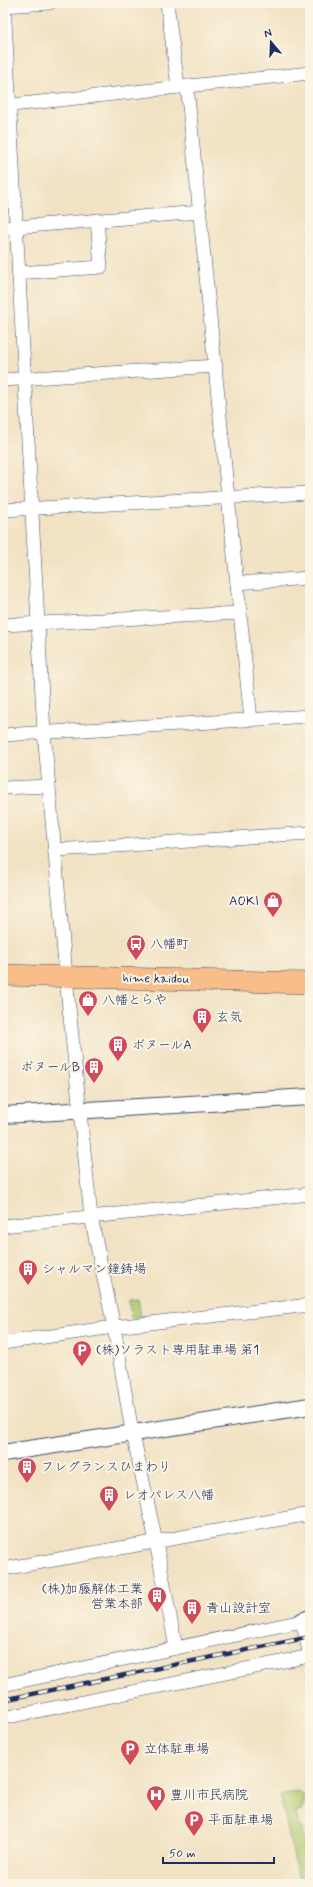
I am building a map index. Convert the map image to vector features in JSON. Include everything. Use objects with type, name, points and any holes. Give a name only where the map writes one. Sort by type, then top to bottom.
[{"type":"main road","name":"hime kaidou","points":[[3,975],[310,983]]},
{"type":"street","points":[[50,3],[3,5],[9,227],[18,273],[26,379],[31,508],[44,732],[56,850],[66,977],[91,1217],[176,1648]]},
{"type":"street","points":[[167,3],[183,87],[200,212],[252,720]]},
{"type":"street","points":[[6,105],[310,73]]},
{"type":"street","points":[[9,227],[200,212]]},
{"type":"street","points":[[18,273],[101,267],[97,220]]},
{"type":"street","points":[[3,380],[216,366]]},
{"type":"street","points":[[3,510],[310,493]]},
{"type":"street","points":[[237,583],[310,578]]},
{"type":"street","points":[[3,625],[240,613]]},
{"type":"street","points":[[3,735],[310,716]]},
{"type":"street","points":[[3,788],[49,786]]},
{"type":"street","points":[[56,850],[310,833]]},
{"type":"street","points":[[3,1115],[310,1097]]},
{"type":"street","points":[[3,1226],[310,1194]]},
{"type":"street","points":[[3,1343],[114,1328],[310,1305]]},
{"type":"street","points":[[3,1453],[310,1406]]},
{"type":"street","points":[[3,1568],[310,1514]]},
{"type":"street","points":[[3,1685],[306,1620],[310,1656],[3,1718]]},
{"type":"green space","points":[[138,1299],[141,1317],[131,1318],[129,1300]]},
{"type":"green space","points":[[298,1791],[303,1795],[305,1800],[301,1810],[296,1812],[299,1828],[302,1828],[308,1857],[310,1860],[310,1881],[303,1880],[298,1876],[280,1795]]},
{"type":"railway","points":[[3,1700],[310,1637]]},
{"type":"place","name":"AOKI","points":[[273,918]]},
{"type":"place","name":"八幡町","points":[[136,961]]},
{"type":"place","name":"八幡とらや","points":[[88,1017]]},
{"type":"place","name":"玄気","points":[[202,1034]]},
{"type":"place","name":"ボヌールA","points":[[118,1062]]},
{"type":"place","name":"ボヌールB","points":[[94,1084]]},
{"type":"place","name":"シャルマン鐘鋳場","points":[[28,1286]]},
{"type":"place","name":"(株)ソラスト専用駐車場 第1","points":[[82,1367]]},
{"type":"place","name":"フレグランスひまわり","points":[[27,1484]]},
{"type":"place","name":"レオパレス八幡","points":[[109,1512]]},
{"type":"place","name":"(株)加藤解体工業 営業本部","points":[[157,1613]]},
{"type":"place","name":"青山設計室","points":[[192,1625]]},
{"type":"place","name":"立体駐車場","points":[[130,1766]]},
{"type":"place","name":"豊川市民病院","points":[[156,1812]]},
{"type":"place","name":"平面駐車場","points":[[194,1837]]}]
